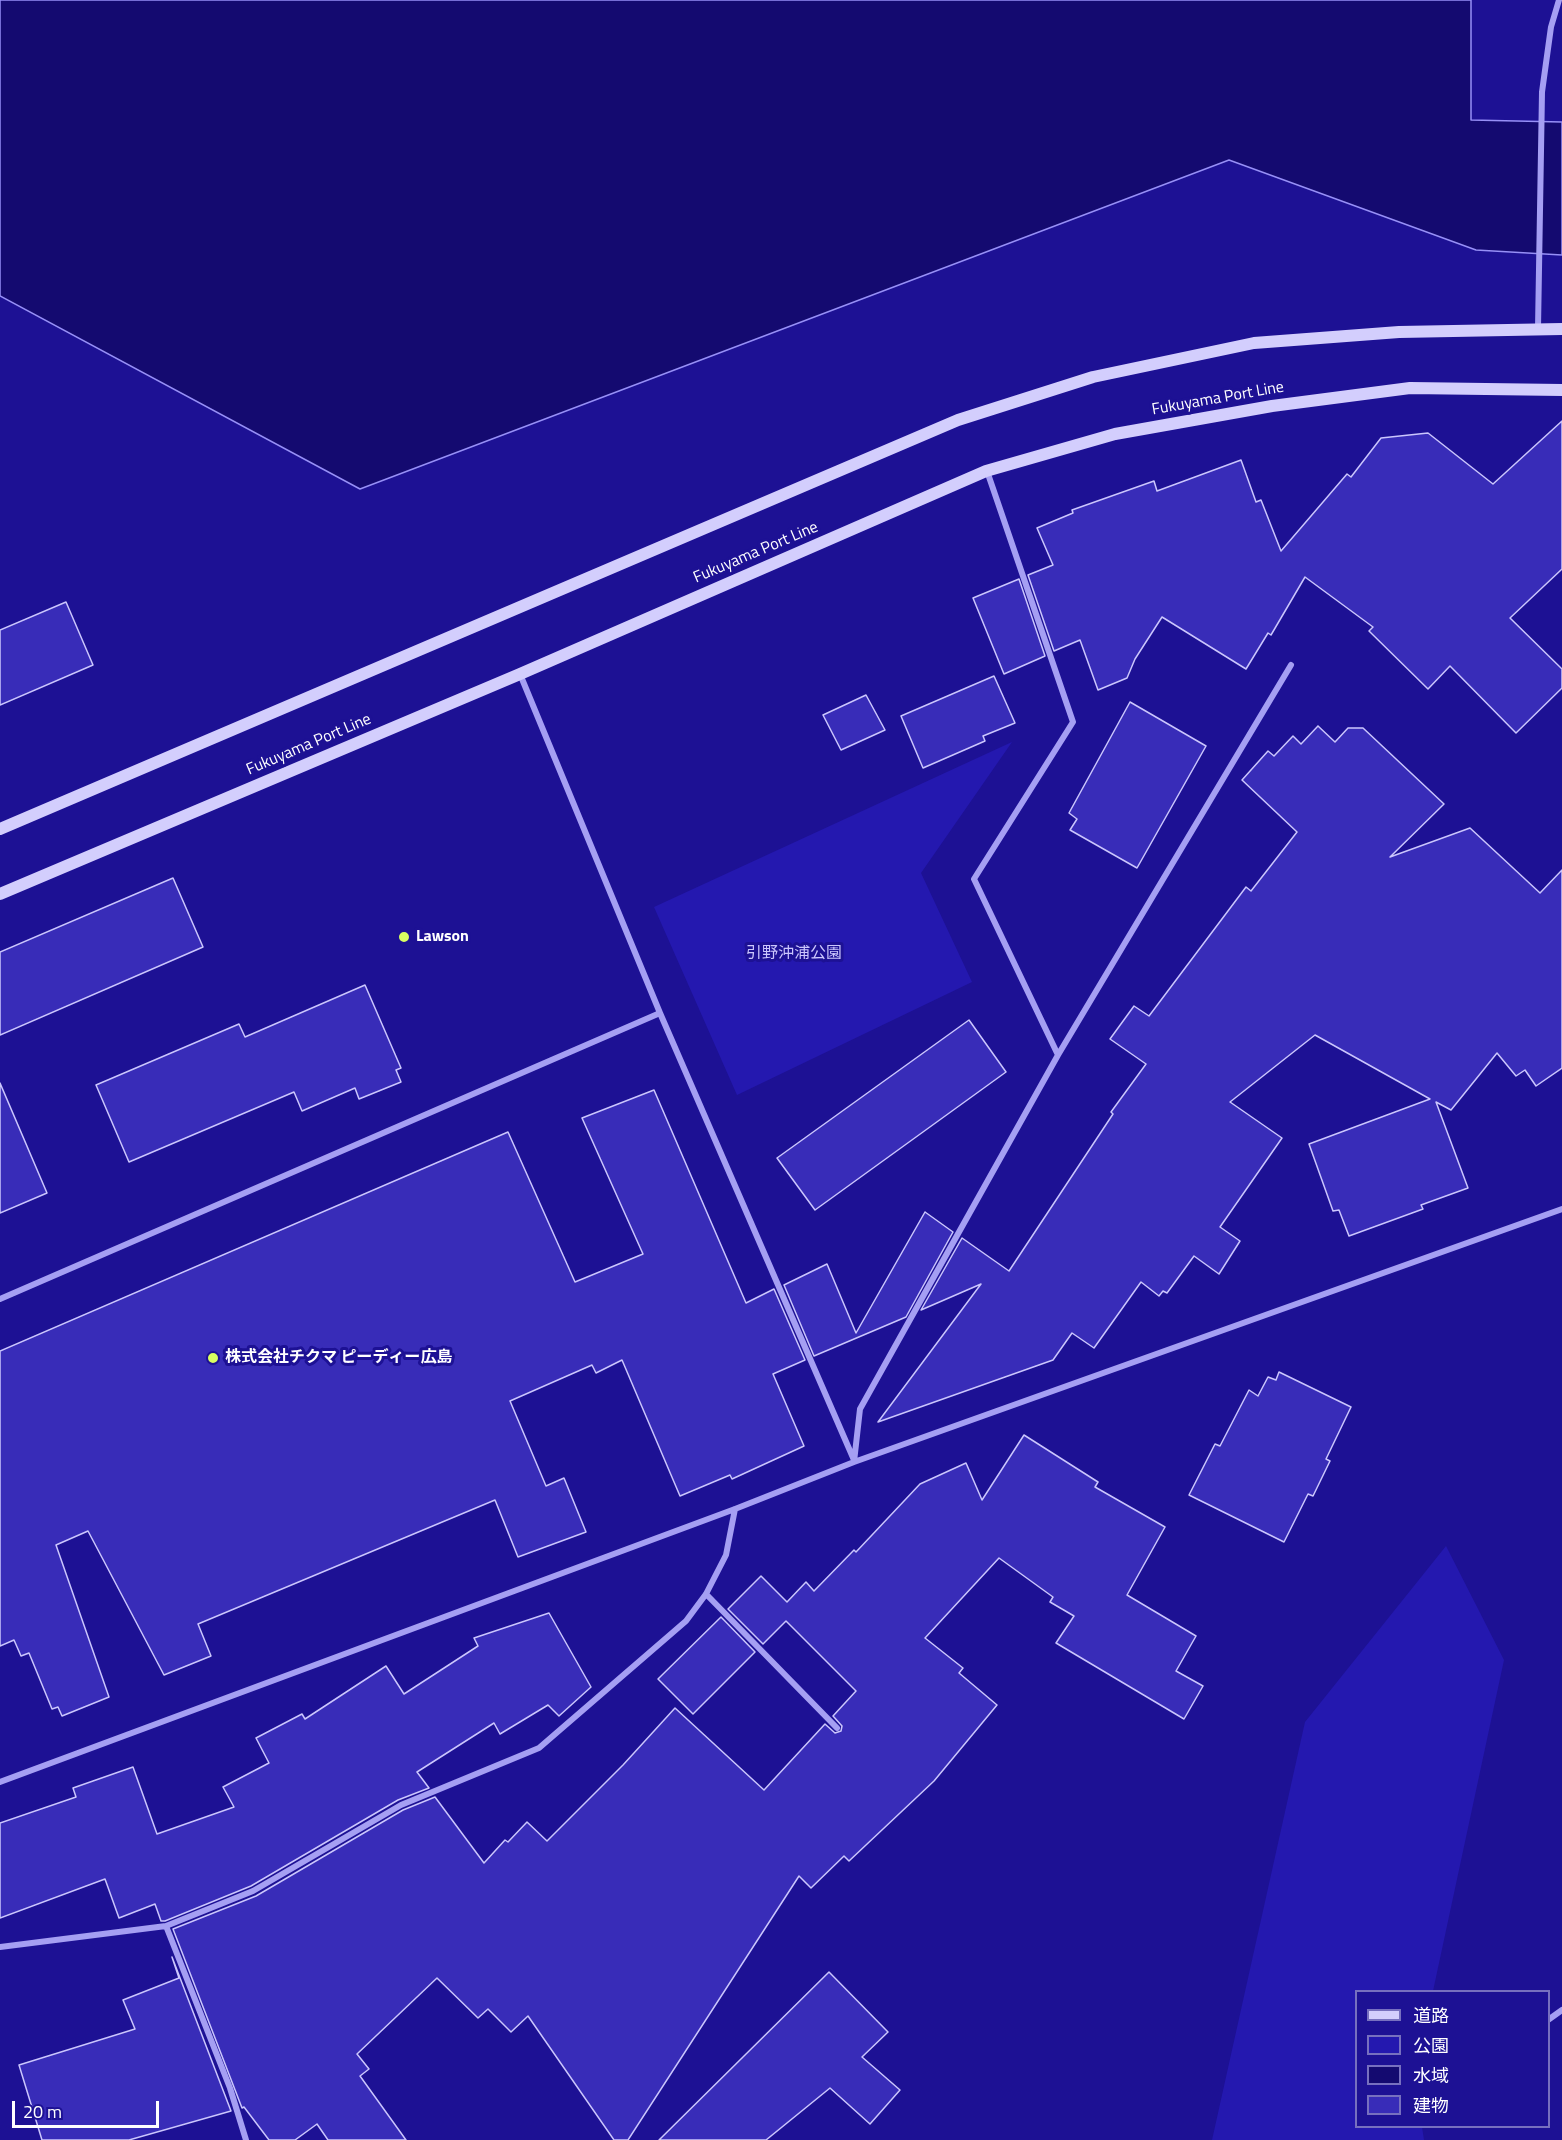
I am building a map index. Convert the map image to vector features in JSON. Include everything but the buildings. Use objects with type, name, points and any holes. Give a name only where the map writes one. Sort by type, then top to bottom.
[{"type":"main road","points":[[0,829],[958,420],[1093,377],[1254,343],[1399,332],[1562,329]]},
{"type":"main road","name":"Fukuyama Port Line","points":[[0,894],[520,674],[987,471],[1115,434],[1272,406],[1410,388],[1562,390]]},
{"type":"street","points":[[1538,328],[1542,92],[1551,27],[1559,0]]},
{"type":"street","points":[[987,471],[1073,722],[974,879],[1058,1054]]},
{"type":"street","points":[[854,1462],[860,1409],[1058,1054],[1291,665]]},
{"type":"street","points":[[520,674],[660,1013],[854,1462]]},
{"type":"street","points":[[0,1299],[660,1013]]},
{"type":"street","points":[[0,1782],[735,1509],[854,1462],[1562,1209]]},
{"type":"street","points":[[0,1947],[166,1926],[253,1891],[400,1805],[539,1748],[686,1620],[706,1594],[726,1555],[735,1509]]},
{"type":"street","points":[[706,1594],[837,1728]]},
{"type":"street","points":[[166,1926],[230,2088],[246,2140]]},
{"type":"green space","name":"引野沖浦公園","points":[[1012,742],[921,873],[972,982],[737,1095],[654,907]]},
{"type":"green space","points":[[1446,1546],[1504,1660],[1433,1990],[1355,1990],[1355,2128],[1422,2128],[1424,2140],[1212,2140],[1305,1722]]},
{"type":"water","points":[[0,0],[1471,0],[1471,120],[1562,122],[1562,255],[1476,250],[1229,160],[360,489],[0,296]]},
{"type":"place","name":"Lawson","points":[[404,937]]},
{"type":"place","name":"株式会社チクマ ピーディー広島","points":[[213,1358]]}]
